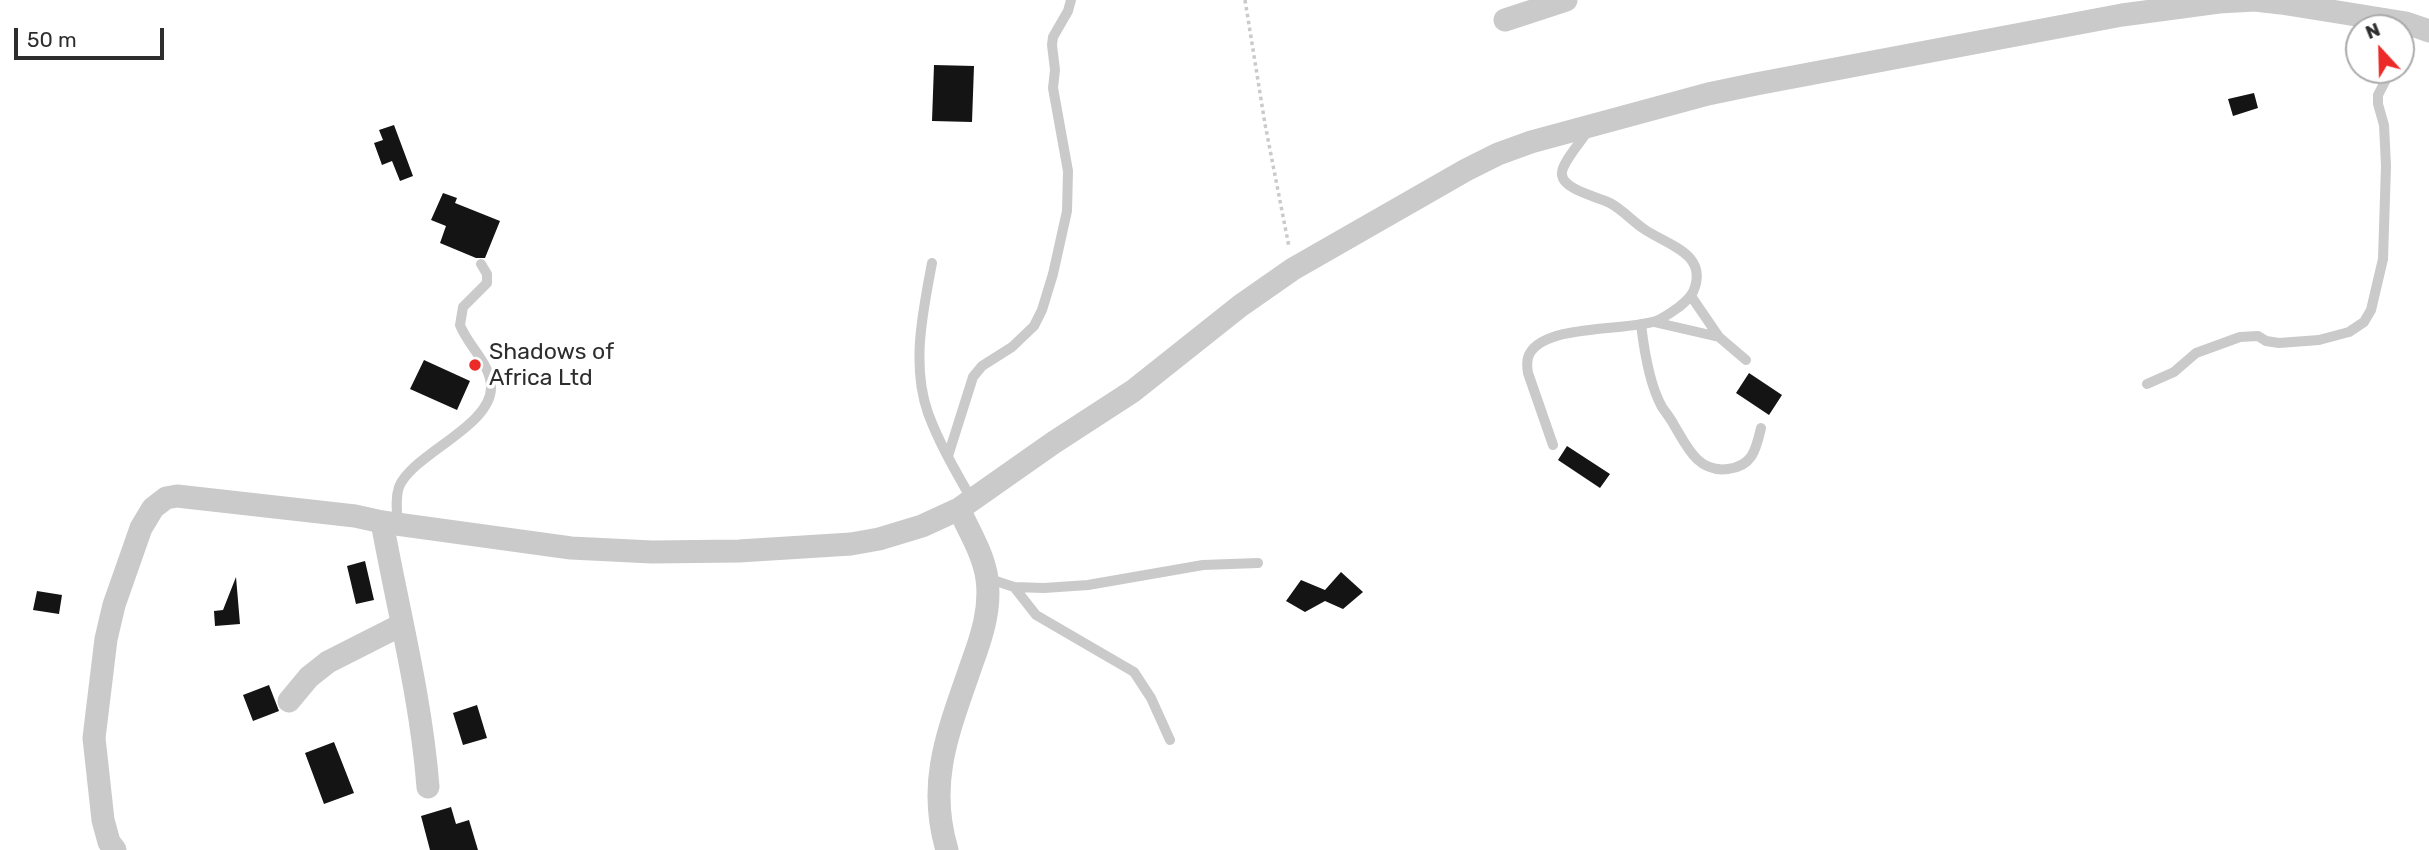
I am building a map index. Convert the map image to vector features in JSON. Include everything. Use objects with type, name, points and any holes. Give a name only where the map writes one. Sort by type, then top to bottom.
[{"type":"street","points":[[1505,20],[1566,0]]},
{"type":"street","points":[[115,850],[109,842],[103,820],[94,738],[106,639],[114,605],[141,528],[153,508],[166,498],[177,496],[355,516],[571,548],[652,552],[739,551],[851,544],[879,539],[922,526],[966,505],[1133,391],[1240,306],[1293,269],[1429,190],[1498,154],[1591,124],[1720,91],[2122,15],[2218,2],[2255,0],[2429,31]]},
{"type":"street","points":[[947,850],[938,814],[940,764],[952,718],[980,642],[988,607],[988,578],[966,505]]},
{"type":"street","points":[[390,523],[401,625],[424,734],[428,787]]},
{"type":"street","points":[[289,701],[309,677],[328,662],[401,625]]},
{"type":"lane","points":[[948,456],[973,377],[982,366],[1012,347],[1034,326],[1054,274],[1066,212],[1068,171],[1055,97],[1052,45],[1053,37],[1068,11],[1071,0]]},
{"type":"lane","points":[[2147,384],[2174,372],[2196,352],[2240,337],[2258,336],[2266,341],[2279,343],[2319,340],[2348,332],[2364,322],[2371,310],[2383,258],[2386,166],[2384,125],[2378,95],[2384,84]]},
{"type":"lane","points":[[1553,445],[1528,373],[1530,353],[1540,342],[1561,335],[1654,322],[1691,296],[1695,286],[1696,270],[1685,252],[1653,235],[1610,204],[1572,187],[1563,178],[1564,164],[1591,124]]},
{"type":"lane","points":[[932,263],[922,313],[922,389],[928,413],[966,505]]},
{"type":"lane","points":[[390,523],[400,485],[411,470],[475,418],[490,396],[491,384],[484,365],[460,325],[463,307],[488,283],[488,274],[481,264]]},
{"type":"lane","points":[[1691,296],[1718,337],[1746,360]]},
{"type":"lane","points":[[1654,322],[1718,337]]},
{"type":"lane","points":[[1641,324],[1650,371],[1661,405],[1697,460],[1707,467],[1719,470],[1748,463],[1755,453],[1761,428]]},
{"type":"lane","points":[[988,578],[1014,587],[1088,585],[1203,565],[1258,563]]},
{"type":"lane","points":[[1014,587],[1036,615],[1134,672],[1151,698],[1170,740]]},
{"type":"path","points":[[1245,0],[1293,269]]},
{"type":"building","points":[[934,65],[974,66],[972,122],[932,121]]},
{"type":"building","points":[[2254,93],[2258,108],[2233,116],[2228,99]]},
{"type":"building","points":[[394,125],[413,176],[400,181],[392,161],[382,165],[374,143],[383,140],[379,130]]},
{"type":"building","points":[[443,193],[457,198],[455,203],[500,221],[485,258],[476,258],[440,243],[446,226],[431,220]]},
{"type":"building","points":[[424,360],[470,381],[457,410],[410,389]]},
{"type":"building","points":[[1749,373],[1782,395],[1769,415],[1736,393]]},
{"type":"building","points":[[1567,446],[1610,474],[1600,488],[1558,460]]},
{"type":"building","points":[[365,561],[374,600],[356,604],[347,566]]},
{"type":"building","points":[[1341,572],[1363,592],[1343,609],[1325,601],[1305,612],[1286,601],[1301,580],[1325,590]]},
{"type":"building","points":[[236,577],[240,624],[215,626],[214,611],[223,610]]},
{"type":"building","points":[[37,591],[62,595],[59,614],[33,610]]},
{"type":"building","points":[[269,685],[279,711],[253,721],[243,695]]},
{"type":"building","points":[[477,705],[487,738],[463,745],[453,713]]},
{"type":"building","points":[[334,742],[354,793],[324,804],[305,753]]},
{"type":"building","points":[[451,807],[456,824],[469,820],[478,850],[430,850],[421,816]]},
{"type":"place","name":"Shadows of Africa Ltd","points":[[475,365]]}]
